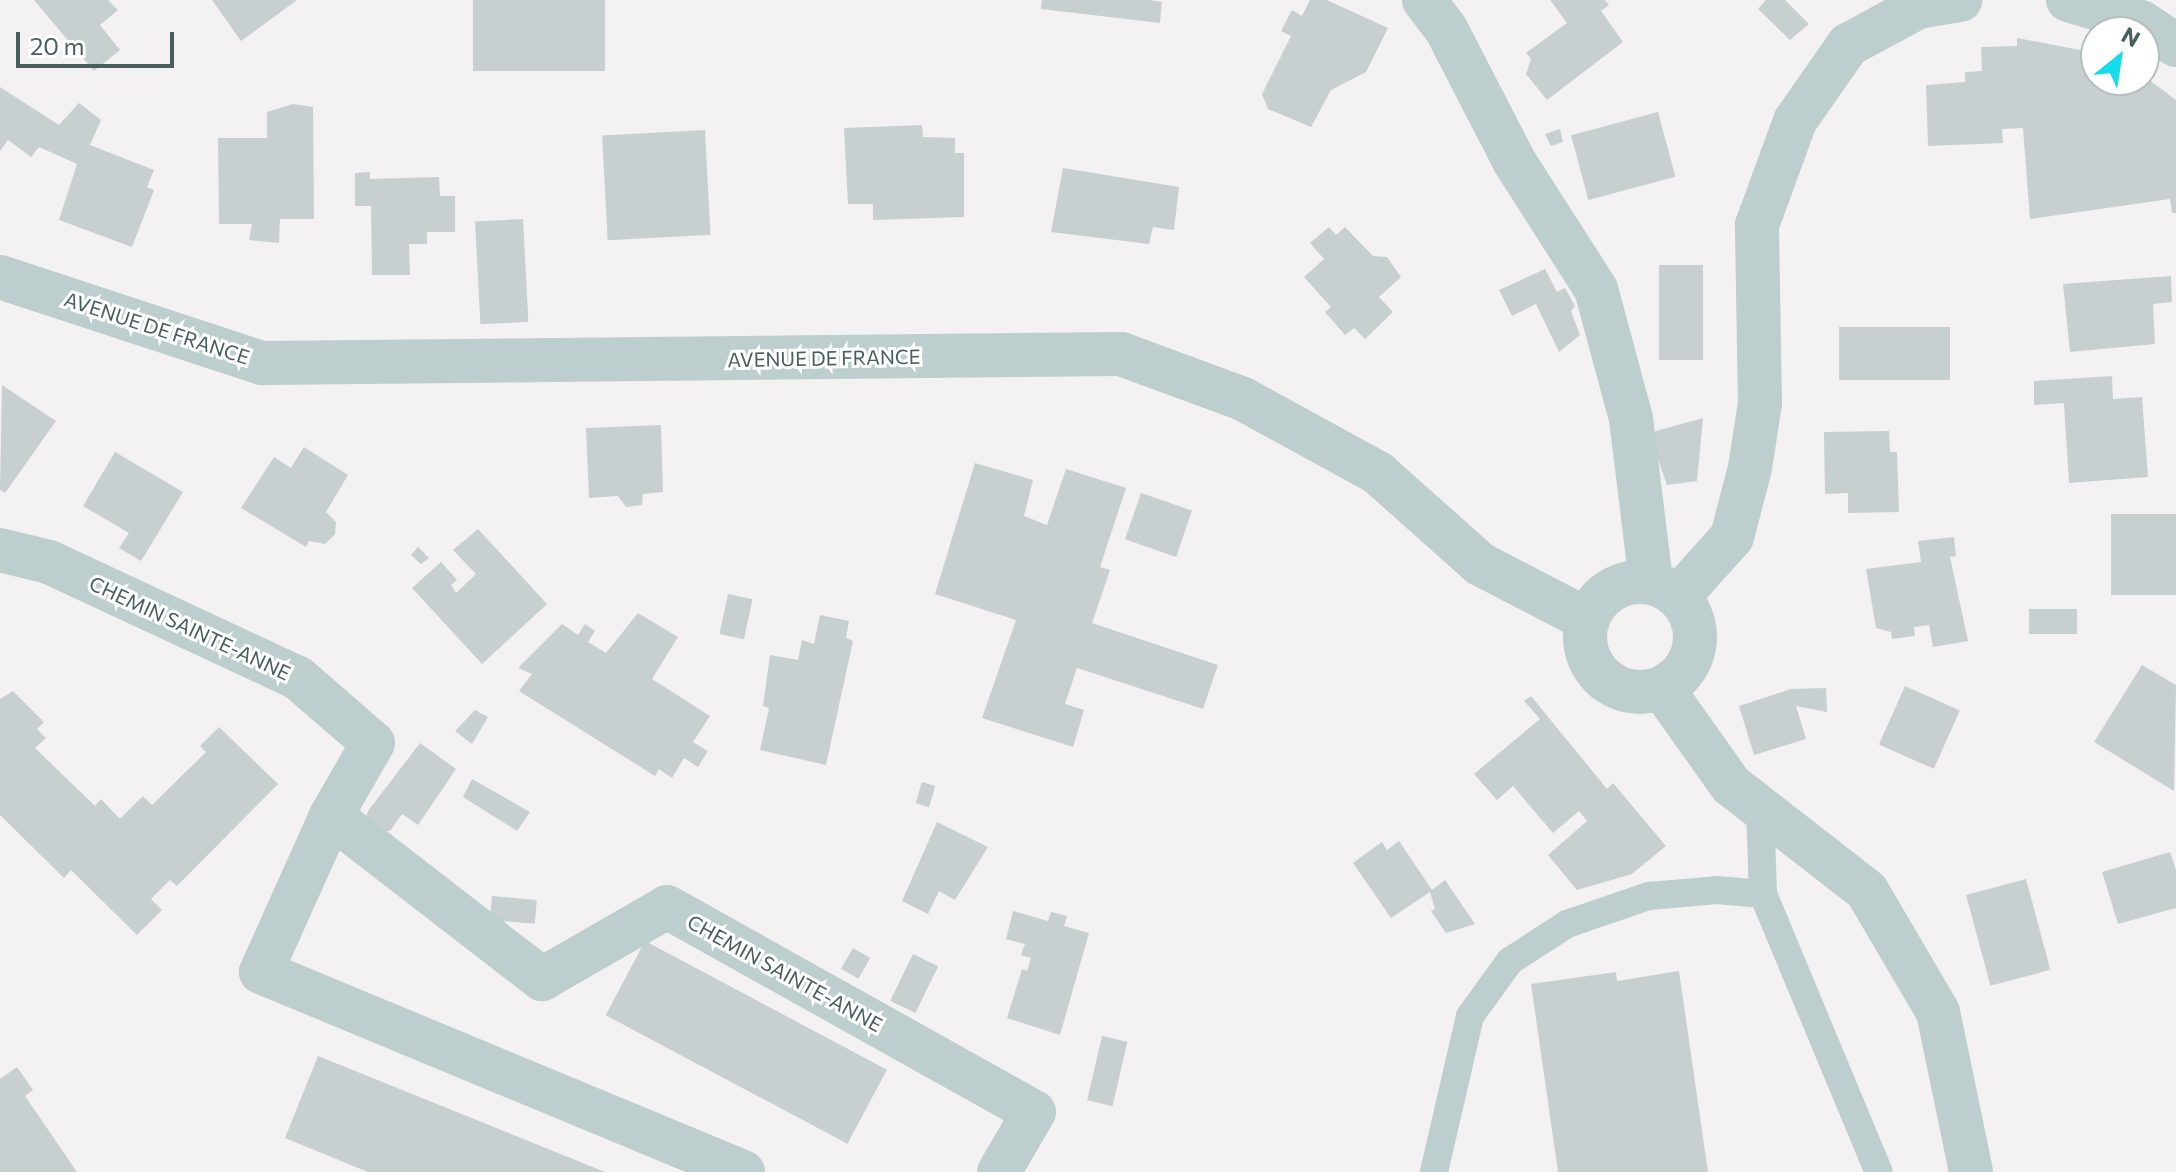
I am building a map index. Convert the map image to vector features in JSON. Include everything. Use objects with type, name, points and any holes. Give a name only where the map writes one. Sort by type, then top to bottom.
[{"type":"street","points":[[1442,10],[1514,161],[1596,289],[1631,419],[1665,589],[1694,625],[1692,656],[1678,678],[1662,688],[1628,692],[1601,677],[1586,652],[1586,619],[1597,600],[1623,583],[1665,589],[1732,537],[1750,468],[1760,403],[1757,225],[1795,121],[1848,45],[1918,7],[1960,0]]},
{"type":"street","points":[[2068,0],[2141,22],[2176,45]]},
{"type":"street","name":"AVENUE DE FRANCE","points":[[0,277],[262,363],[1121,354],[1243,399],[1378,473],[1480,564],[1586,619]]},
{"type":"street","name":"CHEMIN SAINTE-ANNE","points":[[0,550],[49,562],[298,678],[373,743],[331,816],[261,972],[743,1172]]},
{"type":"street","points":[[1662,688],[1731,785],[1867,891],[1938,1012],[1971,1172]]},
{"type":"street","name":"CHEMIN SAINTE-ANNE","points":[[331,816],[542,979],[667,907],[1034,1112],[999,1172]]},
{"type":"lane","points":[[1760,807],[1763,894],[1879,1172]]},
{"type":"lane","points":[[1434,1172],[1470,1016],[1510,961],[1567,924],[1649,896],[1717,890],[1763,894]]},
{"type":"building","points":[[34,0],[108,0],[118,10],[100,25],[120,50],[94,71]]},
{"type":"building","points":[[212,0],[297,0],[241,41]]},
{"type":"building","points":[[473,0],[605,0],[605,71],[473,71]]},
{"type":"building","points":[[1042,0],[1162,2],[1160,23],[1041,9]]},
{"type":"building","points":[[1310,0],[1327,0],[1388,28],[1366,72],[1331,90],[1311,127],[1268,109],[1262,94],[1291,36],[1281,31],[1292,10],[1302,16]]},
{"type":"building","points":[[1550,0],[1605,0],[1609,5],[1601,11],[1623,42],[1547,100],[1526,74],[1531,59],[1526,53],[1567,23]]},
{"type":"building","points":[[1766,0],[1785,0],[1809,24],[1790,40],[1758,9]]},
{"type":"building","points":[[2017,38],[2080,50],[2080,96],[2160,96],[2160,88],[2176,100],[2176,213],[2172,213],[2170,199],[2030,219],[2023,128],[2002,129],[2003,143],[1928,146],[1926,85],[1965,82],[1965,72],[1982,71],[1981,47],[2017,46]]},
{"type":"building","points":[[0,87],[59,125],[79,103],[101,120],[90,145],[154,170],[147,187],[154,190],[132,247],[59,220],[77,164],[39,147],[31,157],[8,140],[0,151]]},
{"type":"building","points":[[293,104],[313,107],[314,219],[280,219],[279,243],[249,240],[252,224],[219,224],[218,138],[267,138],[267,112]]},
{"type":"building","points":[[1658,112],[1675,177],[1588,200],[1571,135]]},
{"type":"building","points":[[922,125],[923,137],[955,138],[955,153],[964,153],[964,217],[873,220],[873,204],[848,204],[844,128]]},
{"type":"building","points":[[1560,129],[1563,142],[1551,146],[1545,134]]},
{"type":"building","points":[[705,130],[710,235],[608,240],[602,135]]},
{"type":"building","points":[[1063,168],[1179,187],[1174,230],[1153,227],[1149,244],[1051,232]]},
{"type":"building","points":[[370,172],[370,179],[439,177],[440,196],[455,196],[455,232],[427,232],[427,244],[409,244],[410,275],[372,275],[371,206],[355,206],[355,173]]},
{"type":"building","points":[[523,219],[528,322],[480,324],[475,222]]},
{"type":"building","points":[[1329,227],[1336,235],[1345,227],[1373,256],[1387,257],[1401,277],[1379,297],[1393,312],[1365,339],[1354,328],[1345,335],[1325,312],[1331,307],[1304,277],[1324,259],[1310,243]]},
{"type":"building","points":[[1659,265],[1703,265],[1703,360],[1659,360]]},
{"type":"building","points":[[1545,269],[1557,292],[1565,288],[1575,306],[1571,311],[1580,335],[1559,352],[1536,304],[1512,316],[1499,290]]},
{"type":"building","points":[[2171,276],[2172,302],[2153,304],[2155,344],[2070,352],[2063,284]]},
{"type":"building","points":[[1839,327],[1950,327],[1950,380],[1839,380]]},
{"type":"building","points":[[2112,376],[2113,399],[2142,397],[2148,477],[2069,483],[2064,403],[2034,405],[2034,381]]},
{"type":"building","points":[[2,385],[56,421],[5,493],[0,490]]},
{"type":"building","points":[[1703,418],[1697,481],[1667,485],[1649,433]]},
{"type":"building","points":[[661,425],[663,492],[643,494],[642,505],[626,507],[618,496],[589,498],[586,428]]},
{"type":"building","points":[[1889,431],[1890,452],[1897,452],[1899,512],[1848,513],[1848,493],[1825,494],[1824,432]]},
{"type":"building","points":[[304,447],[348,475],[326,512],[336,522],[335,534],[325,544],[309,541],[306,547],[241,508],[274,457],[291,468]]},
{"type":"building","points":[[115,452],[183,492],[141,561],[119,548],[129,533],[83,506]]},
{"type":"building","points":[[975,463],[1033,480],[1024,516],[1047,525],[1066,469],[1126,488],[1100,567],[1110,570],[1092,623],[1218,665],[1203,709],[1077,668],[1065,704],[1084,710],[1073,747],[982,718],[1016,620],[935,594]]},
{"type":"building","points":[[1141,493],[1192,511],[1176,557],[1125,539]]},
{"type":"building","points":[[2111,514],[2176,514],[2176,595],[2111,595]]},
{"type":"building","points":[[478,529],[547,604],[482,664],[412,588],[441,562],[457,580],[451,585],[456,593],[476,574],[453,550]]},
{"type":"building","points":[[1954,537],[1956,556],[1950,557],[1968,641],[1933,647],[1929,625],[1914,627],[1915,636],[1892,639],[1891,632],[1876,628],[1866,569],[1921,562],[1918,541]]},
{"type":"building","points":[[418,547],[429,558],[421,564],[411,555]]},
{"type":"building","points":[[728,594],[752,599],[744,639],[719,634]]},
{"type":"building","points":[[2029,609],[2077,609],[2077,634],[2029,634]]},
{"type":"building","points":[[638,613],[678,637],[652,679],[710,716],[693,742],[708,751],[698,767],[684,758],[672,778],[659,769],[655,776],[519,691],[532,674],[518,668],[562,624],[578,635],[585,624],[595,631],[588,642],[606,653]]},
{"type":"building","points":[[820,615],[849,621],[846,638],[853,641],[826,765],[760,750],[769,708],[763,706],[770,655],[798,660],[802,640],[814,644]]},
{"type":"building","points":[[2142,665],[2176,685],[2174,791],[2094,742]]},
{"type":"building","points":[[1905,686],[1960,710],[1934,769],[1879,744]]},
{"type":"building","points":[[1826,688],[1827,712],[1796,706],[1806,739],[1754,755],[1739,706],[1791,689]]},
{"type":"building","points":[[13,691],[44,722],[37,729],[46,738],[35,748],[95,806],[101,799],[120,819],[143,796],[152,805],[206,752],[200,746],[219,727],[278,784],[177,886],[170,880],[151,899],[162,910],[137,935],[71,870],[64,878],[0,815],[0,699]]},
{"type":"building","points":[[1531,696],[1607,789],[1613,783],[1666,846],[1632,874],[1577,890],[1548,855],[1587,821],[1579,811],[1553,833],[1513,786],[1497,800],[1474,774],[1540,719],[1524,701]]},
{"type":"building","points":[[475,710],[488,717],[472,744],[455,731]]},
{"type":"building","points":[[420,743],[456,769],[418,825],[402,814],[390,831],[380,831],[366,818],[368,811]]},
{"type":"building","points":[[472,779],[530,812],[517,831],[463,797]]},
{"type":"building","points":[[922,782],[935,786],[929,807],[916,803]]},
{"type":"building","points":[[937,822],[988,847],[955,900],[939,891],[928,914],[902,901]]},
{"type":"building","points":[[1399,841],[1432,890],[1445,880],[1475,924],[1446,933],[1431,911],[1435,909],[1430,892],[1391,918],[1353,863],[1382,842],[1387,850]]},
{"type":"building","points":[[2170,852],[2176,870],[2176,908],[2118,924],[2102,872]]},
{"type":"building","points":[[2026,879],[2050,970],[1990,986],[1966,895]]},
{"type":"building","points":[[492,896],[537,900],[535,924],[490,920]]},
{"type":"building","points":[[1013,911],[1048,921],[1051,912],[1067,916],[1064,926],[1089,933],[1060,1035],[1007,1018],[1022,969],[1027,971],[1031,958],[1021,955],[1025,944],[1006,939]]},
{"type":"building","points":[[645,941],[887,1070],[847,1144],[606,1015]]},
{"type":"building","points":[[853,948],[870,958],[858,979],[841,969]]},
{"type":"building","points":[[913,954],[938,966],[915,1013],[890,1001]]},
{"type":"building","points":[[1679,971],[1708,1172],[1558,1172],[1531,984],[1616,972],[1617,981]]},
{"type":"building","points":[[1102,1036],[1127,1042],[1112,1106],[1087,1100]]},
{"type":"building","points":[[318,1056],[605,1172],[368,1172],[285,1138]]},
{"type":"building","points":[[17,1067],[33,1090],[25,1096],[77,1172],[0,1172],[0,1079]]}]
